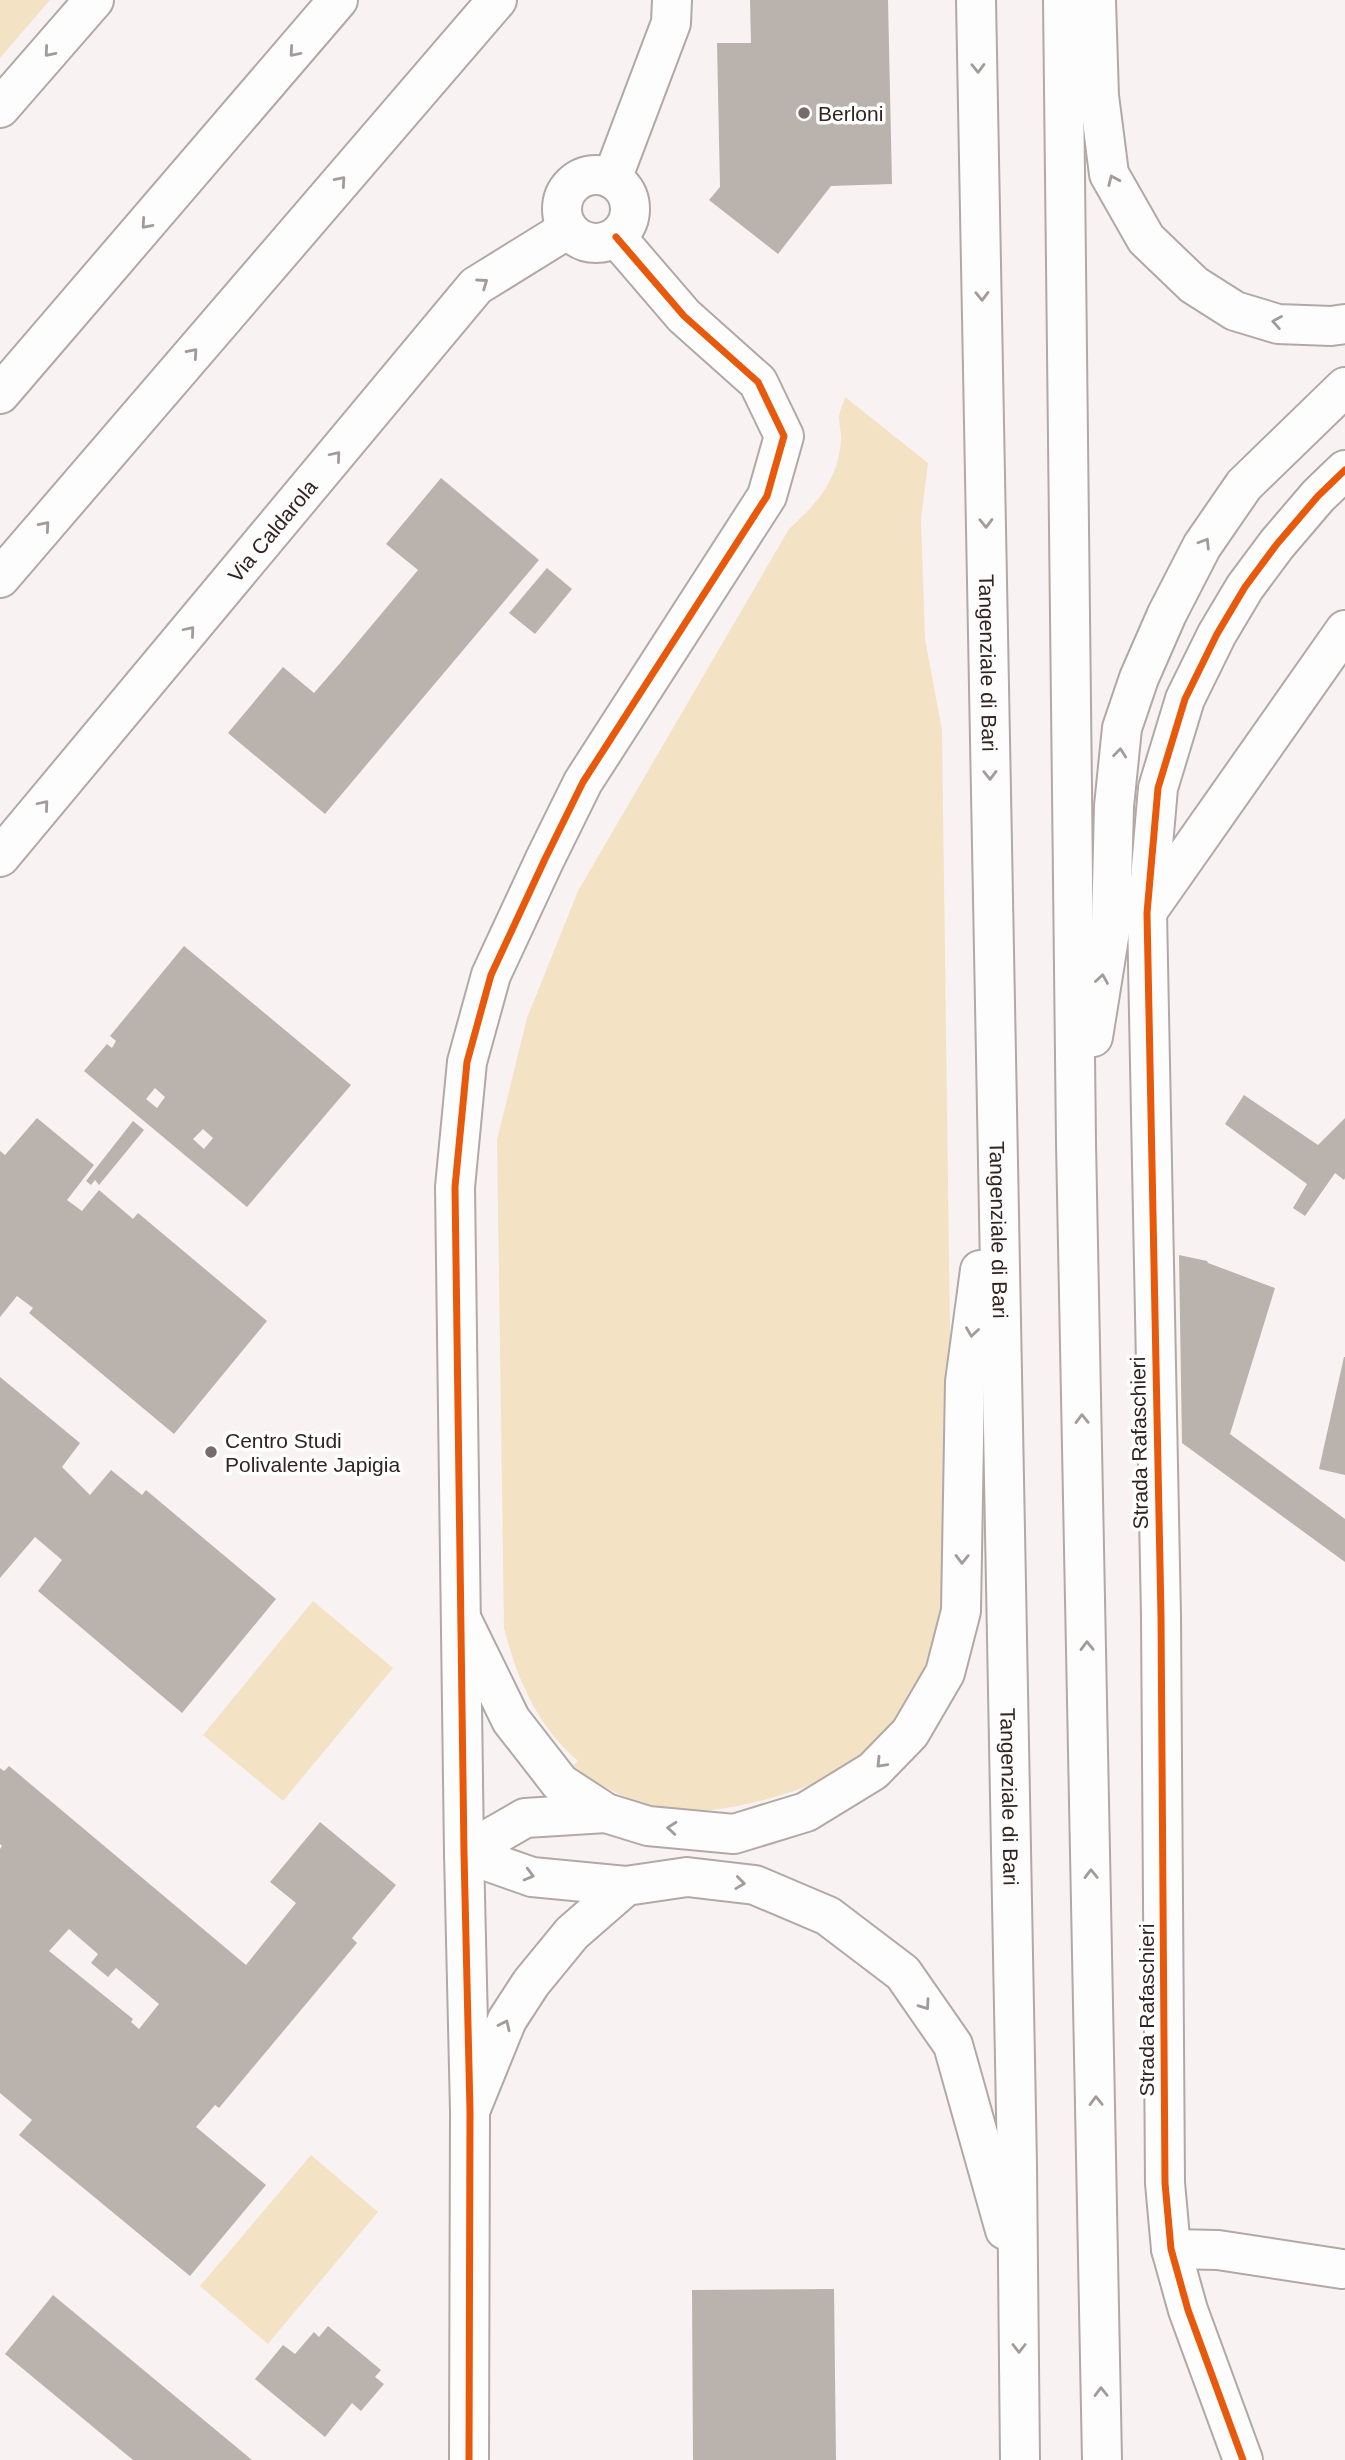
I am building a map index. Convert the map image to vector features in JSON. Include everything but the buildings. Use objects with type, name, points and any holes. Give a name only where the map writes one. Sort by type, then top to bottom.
[{"type":"main road","points":[[0,108],[94,0]]},
{"type":"main road","points":[[0,394],[338,0]]},
{"type":"main road","points":[[0,578],[497,0]]},
{"type":"main road","points":[[612,179],[671,23],[671,0]]},
{"type":"main road","name":"Tangenziale di Bari","points":[[976,0],[1019,2279],[1020,2460]]},
{"type":"main road","points":[[1063,0],[1076,1143],[1102,2460]]},
{"type":"main road","points":[[1096,0],[1099,96],[1109,174],[1146,239],[1194,285],[1236,311],[1278,324],[1345,324]]},
{"type":"main road","points":[[589,175],[612,179],[621,186],[627,197],[630,208],[628,220],[616,237],[606,242],[585,242],[568,229],[561,209],[564,198],[569,188],[589,175]]},
{"type":"main road","name":"Via Caldarola","points":[[0,857],[476,286],[568,229]]},
{"type":"main road","points":[[469,2460],[470,2111],[455,1187],[467,1062],[491,975],[583,782],[767,496],[784,436],[758,382],[684,316],[616,237]]},
{"type":"main road","points":[[1076,1143],[1111,925],[1114,806],[1122,728],[1139,678],[1167,614],[1202,546],[1244,485],[1345,387]]},
{"type":"main road","name":"Strada Rafaschieri","points":[[1243,2460],[1188,2310],[1171,2249],[1165,2183],[1161,1616],[1147,913],[1158,788],[1185,699],[1217,634],[1245,587],[1318,496],[1345,470]]},
{"type":"main road","points":[[1147,913],[1345,630]]},
{"type":"main road","points":[[462,1620],[511,1720],[560,1783],[606,1813],[648,1826],[734,1834],[806,1812],[873,1772],[910,1733],[945,1673],[961,1611],[965,1382],[997,1143]]},
{"type":"main road","points":[[464,1853],[525,1818],[606,1813]]},
{"type":"main road","points":[[464,1853],[532,1877],[626,1886],[687,1877],[755,1885],[828,1916],[903,1973],[953,2045],[1019,2279]]},
{"type":"main road","points":[[470,2111],[507,2020],[531,1983],[572,1934],[626,1886]]},
{"type":"main road","points":[[1171,2249],[1218,2250],[1342,2269]]},
{"type":"shaded area","points":[[0,0],[50,0],[0,58]]},
{"type":"shaded area","points":[[845,397],[928,463],[921,519],[925,639],[942,730],[953,1557],[939,1624],[923,1673],[896,1718],[865,1752],[839,1771],[817,1782],[764,1800],[710,1810],[664,1810],[628,1798],[571,1768],[578,1761],[551,1732],[530,1700],[504,1628],[497,1140],[527,1018],[578,891],[789,529],[809,510],[830,480],[839,455],[839,416]]},
{"type":"shaded area","points":[[313,1601],[393,1668],[283,1801],[203,1735]]},
{"type":"shaded area","points":[[311,2155],[378,2212],[268,2344],[200,2286]]},
{"type":"cycle path","points":[[469,2460],[470,2111],[455,1187],[467,1062],[491,975],[583,782],[767,496],[784,436],[758,382],[684,316],[616,237]]},
{"type":"cycle path","points":[[1243,2460],[1188,2310],[1171,2249],[1165,2183],[1161,1616],[1147,913],[1158,788],[1185,699],[1217,634],[1245,587],[1318,496],[1345,470]]},
{"type":"place","name":"Berloni","points":[[804,113]]},
{"type":"place","name":"Centro Studi Polivalente Japigia","points":[[211,1452]]}]
